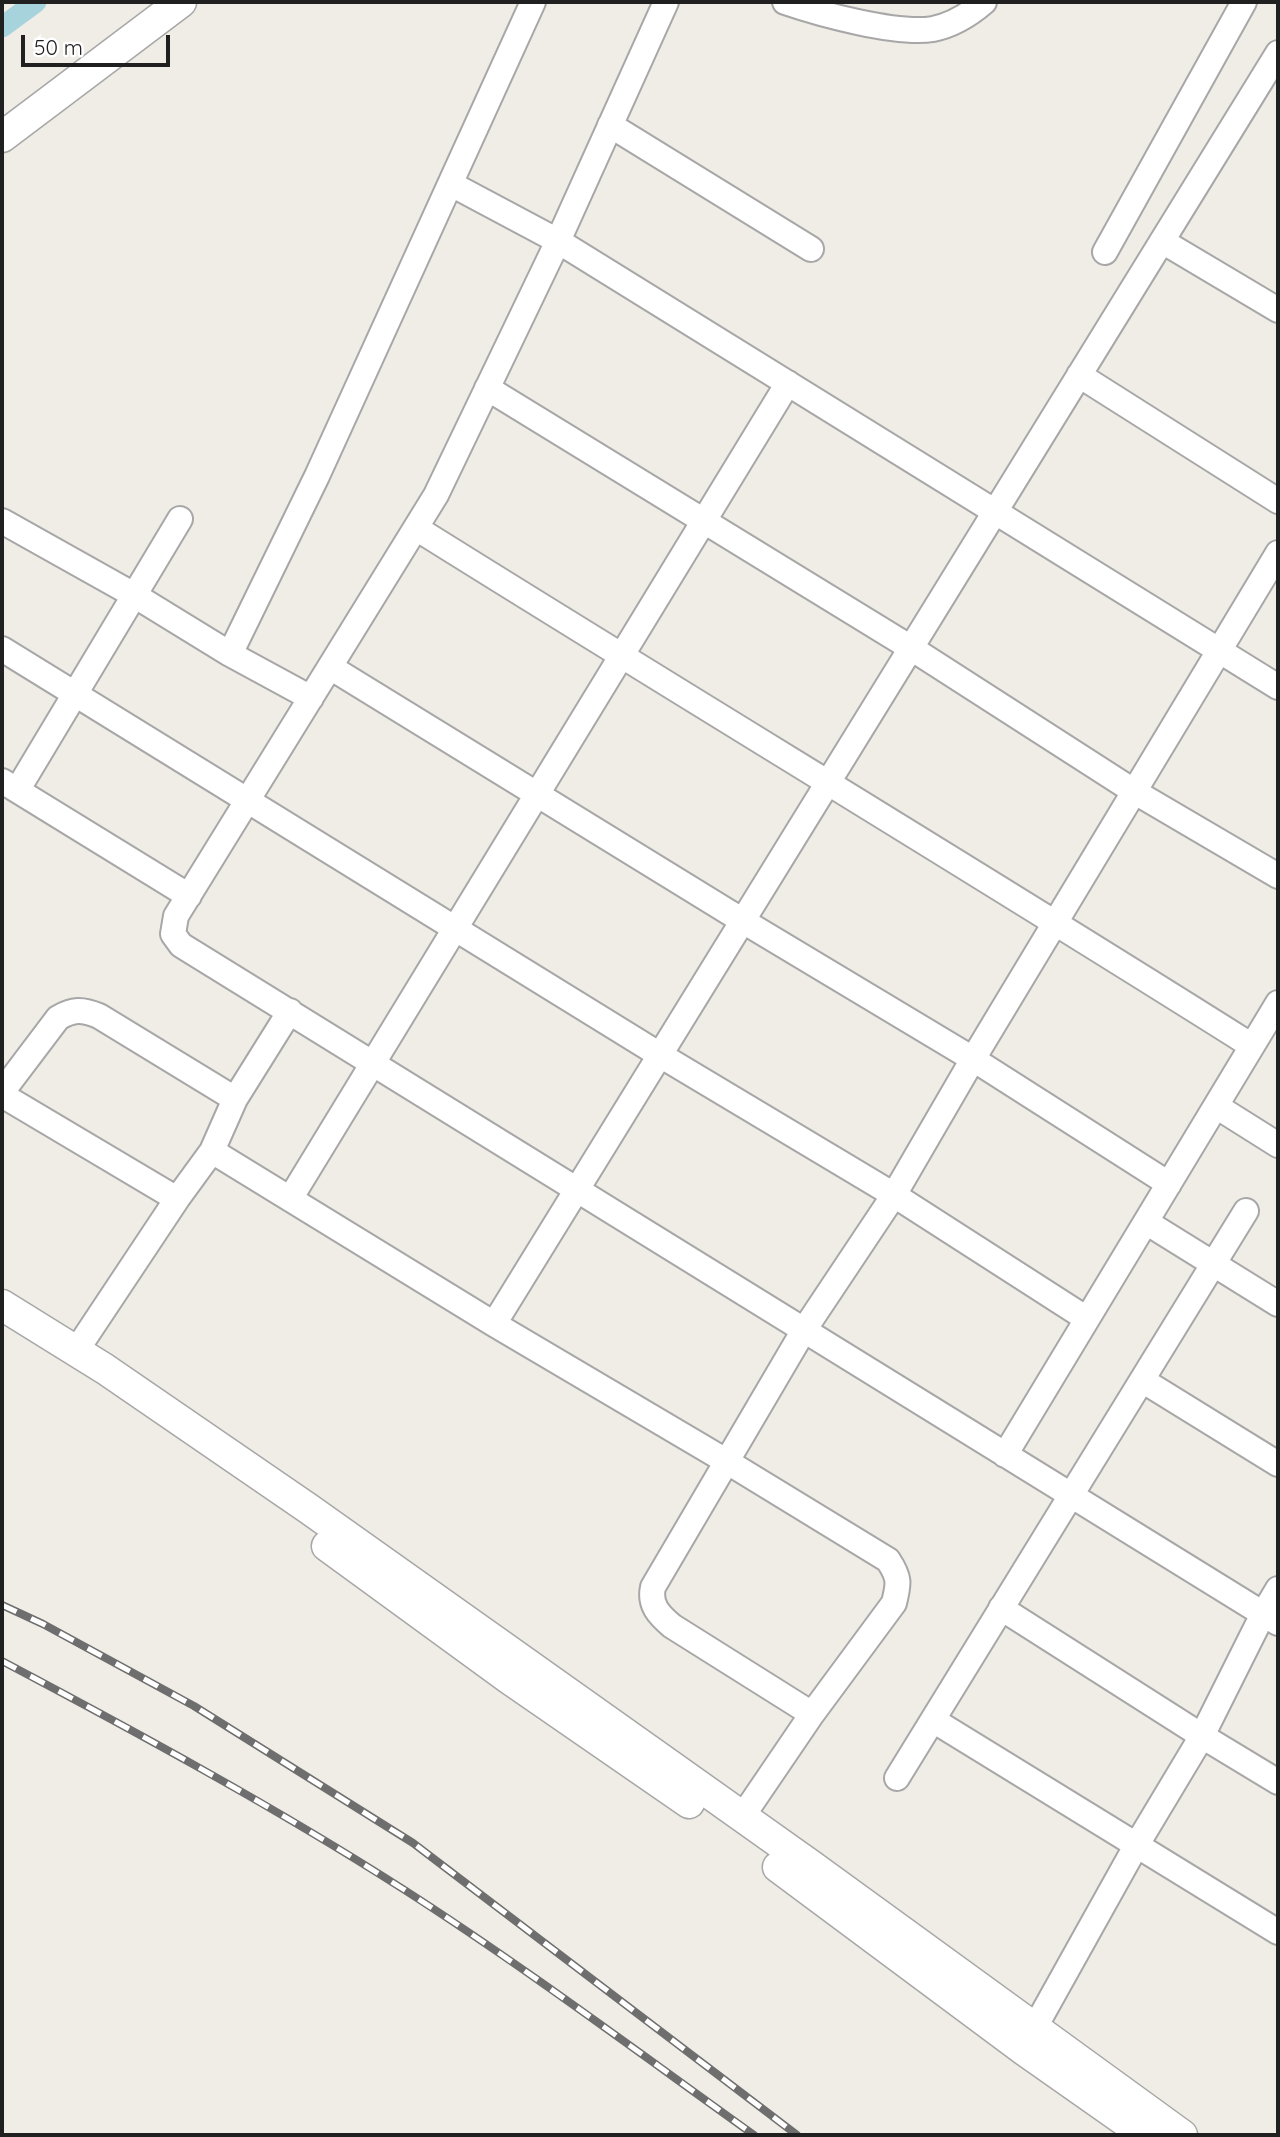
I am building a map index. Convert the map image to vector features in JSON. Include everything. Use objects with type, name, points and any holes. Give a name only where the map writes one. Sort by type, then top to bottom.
[{"type":"street","points":[[2,137],[181,2]]},
{"type":"street","points":[[230,654],[317,476],[533,2]]},
{"type":"street","points":[[666,2],[558,240],[436,495],[176,916],[173,934],[181,945],[1271,1618]]},
{"type":"street","points":[[785,2],[848,19],[901,29],[932,29],[964,19],[984,2]]},
{"type":"street","points":[[1105,252],[1244,2]]},
{"type":"street","points":[[494,1324],[1278,53]]},
{"type":"street","points":[[610,125],[811,249]]},
{"type":"street","points":[[451,184],[558,240],[1278,687]]},
{"type":"street","points":[[1162,241],[1278,310]]},
{"type":"street","points":[[1079,374],[1278,501]]},
{"type":"street","points":[[290,1199],[788,383]]},
{"type":"street","points":[[487,388],[911,648],[1135,792],[1278,876]]},
{"type":"street","points":[[180,519],[75,694],[10,785],[189,896]]},
{"type":"street","points":[[2,521],[311,698]]},
{"type":"street","points":[[416,528],[1252,1046]]},
{"type":"street","points":[[812,1714],[672,1626],[660,1616],[654,1606],[651,1596],[653,1587],[804,1330],[894,1195],[1278,553]]},
{"type":"street","points":[[2,649],[660,1055],[894,1195],[1087,1319]]},
{"type":"street","points":[[330,667],[973,1059],[1169,1184]]},
{"type":"street","points":[[1005,1455],[1278,1003]]},
{"type":"street","points":[[177,1199],[2,1094],[58,1018],[71,1010],[85,1010],[235,1099]]},
{"type":"street","points":[[76,1351],[212,1151],[235,1099],[290,1011]]},
{"type":"street","points":[[1216,1106],[1278,1145]]},
{"type":"street","points":[[212,1151],[888,1560],[898,1575],[894,1603],[812,1714],[742,1816]]},
{"type":"street","points":[[897,1778],[1246,1211]]},
{"type":"street","points":[[1146,1222],[1278,1304]]},
{"type":"street","points":[[2,1305],[76,1351],[309,1508],[742,1816],[1027,2038],[1144,2135]]},
{"type":"street","points":[[2,1327],[133,1410],[266,1502],[508,1678],[1027,2038],[1182,2135]]},
{"type":"street","points":[[1142,1380],[1278,1464]]},
{"type":"street","points":[[1027,2038],[1136,1846],[1271,1618],[1278,1589]]},
{"type":"street","points":[[1001,1608],[1278,1782]]},
{"type":"street","points":[[933,1720],[1278,1932]]},
{"type":"waterway","points":[[2,27],[36,2]]},
{"type":"railway","points":[[2,1605],[43,1624],[194,1706],[413,1843],[797,2135]]},
{"type":"railway","points":[[2,1661],[205,1771],[305,1828],[403,1889],[536,1979],[754,2135]]}]
